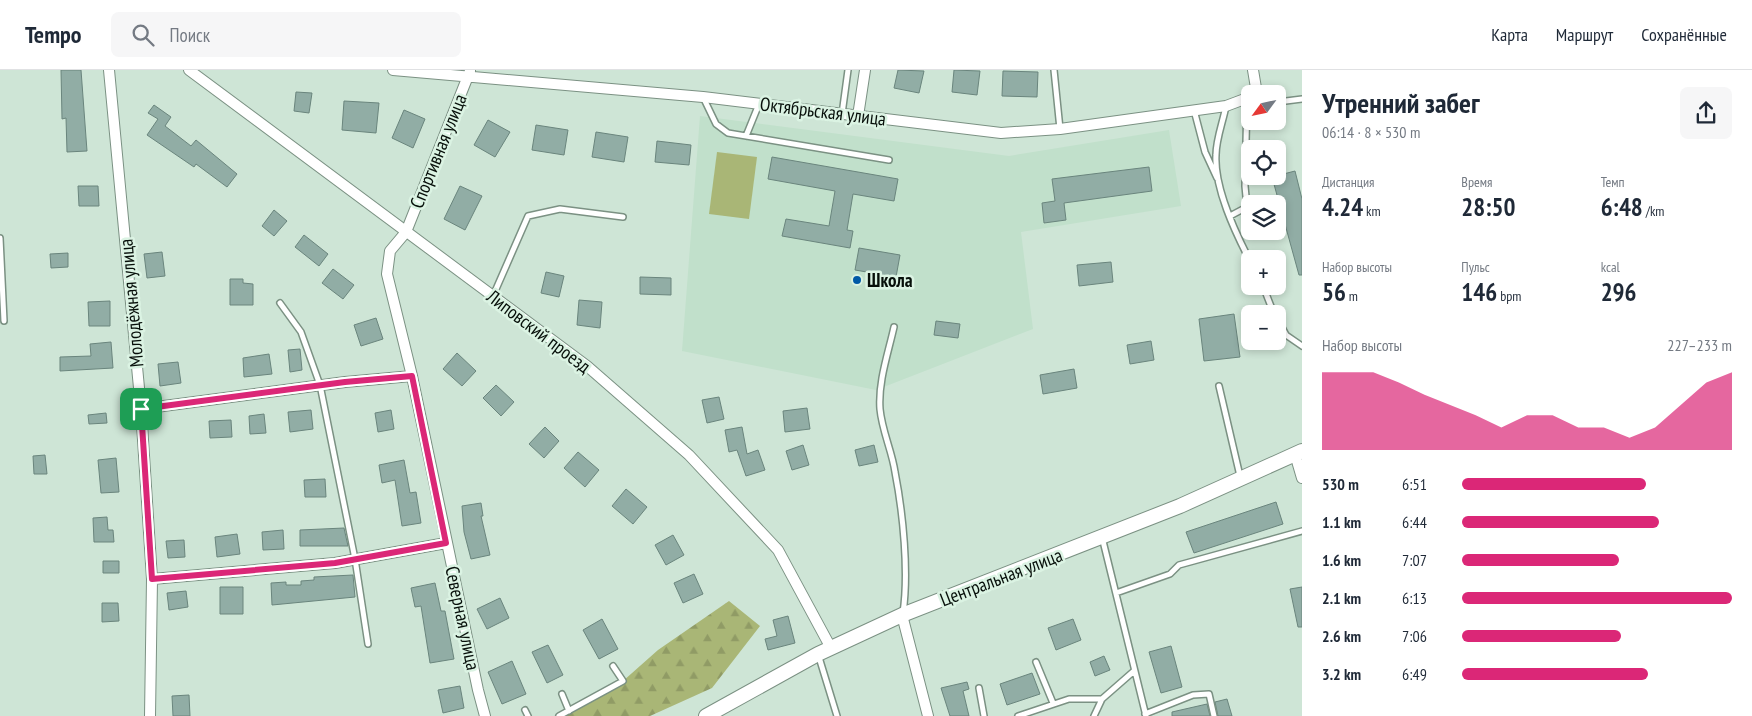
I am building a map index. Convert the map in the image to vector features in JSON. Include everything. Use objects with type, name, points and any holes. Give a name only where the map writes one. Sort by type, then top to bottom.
[{"type":"main road","name":"Центральная улица","points":[[706,716],[824,651],[902,615],[1102,537],[1298,453]]},
{"type":"street","name":"Молодёжная улица","points":[[109,70],[141,409],[152,579],[150,716]]},
{"type":"street","name":"Липовский проезд","points":[[190,70],[587,366],[689,455],[778,550],[824,651]]},
{"type":"street","name":"Октябрьская улица","points":[[393,70],[470,73],[703,97],[1001,133],[1060,130],[1226,106],[1241,101]]},
{"type":"street","points":[[858,116],[865,70]]},
{"type":"street","points":[[1253,70],[1256,85]]},
{"type":"street","name":"Спортивная улица","points":[[406,232],[470,73]]},
{"type":"street","name":"Северная улица","points":[[406,232],[390,251],[387,274],[412,376],[446,543],[485,716]]},
{"type":"street","points":[[141,409],[320,385],[412,376]]},
{"type":"street","points":[[1298,453],[1302,478]]},
{"type":"street","points":[[152,579],[355,559],[446,543]]},
{"type":"street","points":[[902,615],[928,716]]},
{"type":"lane","points":[[842,114],[848,70]]},
{"type":"lane","points":[[1054,70],[1060,130]]},
{"type":"lane","points":[[703,97],[716,124],[728,134],[889,160]]},
{"type":"lane","points":[[1286,101],[1302,99]]},
{"type":"lane","points":[[746,136],[759,103]]},
{"type":"lane","points":[[1220,185],[1216,156],[1226,106]]},
{"type":"lane","points":[[1194,110],[1205,152],[1245,250]]},
{"type":"lane","points":[[1230,216],[1247,207],[1245,186],[1247,130]]},
{"type":"lane","points":[[493,296],[528,216],[560,209],[623,217]]},
{"type":"lane","points":[[0,238],[4,321]]},
{"type":"lane","points":[[280,303],[301,332],[320,385],[355,559],[368,644]]},
{"type":"lane","points":[[894,327],[882,380],[880,410],[895,471],[900,512],[906,593],[902,615]]},
{"type":"lane","points":[[1286,335],[1302,346]]},
{"type":"lane","points":[[1219,386],[1241,479]]},
{"type":"lane","points":[[1116,592],[1170,574],[1179,565],[1302,531]]},
{"type":"lane","points":[[1102,537],[1146,715],[1193,695],[1208,694],[1214,716]]},
{"type":"lane","points":[[824,651],[837,716]]},
{"type":"lane","points":[[1036,662],[1053,703]]},
{"type":"lane","points":[[559,716],[622,681],[613,666]]},
{"type":"lane","points":[[1094,716],[1102,700],[1134,671]]},
{"type":"lane","points":[[978,688],[984,716]]},
{"type":"lane","points":[[562,694],[569,711]]},
{"type":"lane","points":[[1018,716],[1069,699],[1102,700]]},
{"type":"lane","points":[[525,710],[528,716]]},
{"type":"shaded area","name":"Школа","points":[[700,116],[1009,156],[1169,130],[1181,206],[1021,232],[1033,329],[876,390],[682,351]]},
{"type":"green space","points":[[717,152],[757,157],[749,219],[709,214]]},
{"type":"green space","points":[[729,601],[760,626],[712,688],[650,716],[559,716],[623,681],[658,650]]},
{"type":"building","points":[[61,70],[81,70],[87,151],[67,152],[66,118],[62,119]]},
{"type":"building","points":[[898,70],[924,71],[919,93],[894,88]]},
{"type":"building","points":[[954,70],[980,71],[977,95],[952,92]]},
{"type":"building","points":[[1003,71],[1038,72],[1037,97],[1002,96]]},
{"type":"building","points":[[296,92],[312,93],[309,113],[294,111]]},
{"type":"building","points":[[344,101],[379,103],[376,133],[342,130]]},
{"type":"building","points":[[154,105],[171,117],[165,126],[191,146],[196,140],[237,174],[227,187],[196,164],[194,167],[147,135],[158,119],[148,113]]},
{"type":"building","points":[[404,110],[425,119],[413,148],[392,138]]},
{"type":"building","points":[[488,120],[510,132],[495,157],[474,145]]},
{"type":"building","points":[[536,125],[568,130],[564,155],[532,150]]},
{"type":"building","points":[[596,132],[628,137],[624,162],[592,157]]},
{"type":"building","points":[[657,141],[691,145],[689,165],[655,162]]},
{"type":"building","points":[[772,157],[898,179],[894,201],[853,194],[847,230],[853,231],[850,248],[782,236],[786,219],[829,226],[835,191],[768,179]]},
{"type":"building","points":[[1149,167],[1152,191],[1064,203],[1066,220],[1044,223],[1042,203],[1055,201],[1052,179]]},
{"type":"building","points":[[1295,171],[1302,199],[1302,275],[1299,275],[1286,228],[1286,195],[1277,195],[1274,185],[1286,185],[1286,173]]},
{"type":"building","points":[[78,186],[98,186],[99,206],[79,206]]},
{"type":"building","points":[[460,186],[482,196],[465,230],[444,219]]},
{"type":"building","points":[[274,210],[287,221],[274,236],[262,226]]},
{"type":"building","points":[[304,235],[328,254],[319,266],[295,247]]},
{"type":"building","points":[[859,248],[900,255],[896,277],[855,270]]},
{"type":"building","points":[[162,252],[165,276],[147,278],[144,254]]},
{"type":"building","points":[[68,253],[68,267],[51,268],[50,254]]},
{"type":"building","points":[[1111,262],[1113,282],[1079,286],[1077,265]]},
{"type":"building","points":[[333,269],[354,285],[343,299],[322,283]]},
{"type":"building","points":[[546,272],[564,276],[559,297],[541,293]]},
{"type":"building","points":[[640,277],[671,278],[671,295],[640,294]]},
{"type":"building","points":[[230,279],[243,279],[243,283],[253,284],[253,305],[230,305]]},
{"type":"building","points":[[579,300],[602,302],[600,328],[577,325]]},
{"type":"building","points":[[110,301],[110,326],[89,326],[88,302]]},
{"type":"building","points":[[1234,314],[1240,357],[1204,361],[1199,319]]},
{"type":"building","points":[[376,318],[383,339],[361,346],[354,325]]},
{"type":"building","points":[[936,321],[960,324],[958,338],[934,335]]},
{"type":"building","points":[[1151,341],[1154,360],[1130,364],[1127,345]]},
{"type":"building","points":[[111,342],[113,368],[60,371],[60,357],[91,356],[90,344]]},
{"type":"building","points":[[300,349],[302,370],[290,372],[288,350]]},
{"type":"building","points":[[457,353],[476,371],[462,386],[443,369]]},
{"type":"building","points":[[269,354],[272,374],[244,377],[243,358]]},
{"type":"building","points":[[178,362],[181,383],[160,386],[158,364]]},
{"type":"building","points":[[1074,369],[1077,388],[1043,394],[1040,375]]},
{"type":"building","points":[[496,385],[514,402],[501,416],[483,398]]},
{"type":"building","points":[[719,397],[724,419],[707,423],[702,400]]},
{"type":"building","points":[[807,408],[810,429],[785,432],[783,411]]},
{"type":"building","points":[[311,410],[313,429],[290,432],[288,412]]},
{"type":"building","points":[[391,410],[394,429],[378,432],[375,413]]},
{"type":"building","points":[[106,413],[107,423],[89,424],[88,415]]},
{"type":"building","points":[[264,414],[266,433],[250,434],[249,416]]},
{"type":"building","points":[[231,420],[232,437],[210,438],[209,421]]},
{"type":"building","points":[[545,427],[559,441],[544,458],[529,444]]},
{"type":"building","points":[[742,427],[747,454],[758,450],[765,470],[746,476],[737,450],[729,452],[725,430]]},
{"type":"building","points":[[803,445],[809,465],[792,470],[786,451]]},
{"type":"building","points":[[874,445],[878,462],[859,466],[855,450]]},
{"type":"building","points":[[578,452],[599,470],[585,487],[564,468]]},
{"type":"building","points":[[45,455],[47,474],[34,474],[33,456]]},
{"type":"building","points":[[116,458],[119,492],[101,493],[98,460]]},
{"type":"building","points":[[404,460],[410,493],[416,492],[421,523],[402,526],[395,480],[382,483],[379,465]]},
{"type":"building","points":[[325,479],[326,497],[305,497],[304,480]]},
{"type":"building","points":[[626,489],[647,507],[633,524],[612,506]]},
{"type":"building","points":[[1276,502],[1283,524],[1194,553],[1186,532]]},
{"type":"building","points":[[481,503],[483,516],[481,516],[490,555],[471,559],[464,532],[462,506]]},
{"type":"building","points":[[107,517],[108,530],[113,530],[114,542],[94,542],[93,518]]},
{"type":"building","points":[[344,528],[348,546],[300,546],[300,530]]},
{"type":"building","points":[[283,530],[284,549],[263,550],[262,532]]},
{"type":"building","points":[[237,534],[240,554],[217,557],[215,537]]},
{"type":"building","points":[[673,535],[684,555],[666,565],[655,545]]},
{"type":"building","points":[[184,540],[185,557],[168,558],[166,541]]},
{"type":"building","points":[[103,561],[119,561],[119,573],[103,573]]},
{"type":"building","points":[[694,574],[703,594],[683,603],[674,583]]},
{"type":"building","points":[[353,575],[355,597],[272,605],[271,583],[286,582],[286,585],[301,585],[301,581],[314,580],[314,577]]},
{"type":"building","points":[[435,583],[441,611],[445,611],[454,659],[430,663],[421,606],[415,607],[411,588]]},
{"type":"building","points":[[220,587],[243,587],[243,614],[220,614]]},
{"type":"building","points":[[1302,587],[1302,627],[1298,627],[1290,589]]},
{"type":"building","points":[[186,591],[188,607],[169,610],[167,593]]},
{"type":"building","points":[[500,598],[509,618],[487,629],[477,609]]},
{"type":"building","points":[[102,603],[118,603],[119,621],[102,622]]},
{"type":"building","points":[[788,616],[795,643],[768,650],[765,639],[777,636],[773,620]]},
{"type":"building","points":[[602,619],[618,649],[599,659],[583,630]]},
{"type":"building","points":[[1073,619],[1081,640],[1056,650],[1048,628]]},
{"type":"building","points":[[548,645],[563,675],[547,683],[532,652]]},
{"type":"building","points":[[1171,646],[1182,687],[1161,693],[1149,652]]},
{"type":"building","points":[[1104,656],[1110,670],[1095,676],[1090,662]]},
{"type":"building","points":[[512,661],[526,694],[502,704],[488,672]]},
{"type":"building","points":[[1032,673],[1040,694],[1007,705],[1000,684]]},
{"type":"building","points":[[967,682],[969,689],[963,691],[969,716],[950,716],[941,688]]},
{"type":"building","points":[[460,686],[464,708],[443,713],[438,690]]},
{"type":"building","points":[[189,695],[190,716],[173,716],[172,696]]},
{"type":"building","points":[[1227,699],[1232,716],[1218,716],[1215,702]]},
{"type":"building","points":[[1207,704],[1210,716],[1172,716],[1172,712]]},
{"type":"place","name":"Школа","points":[[857,280]]},
{"type":"route","points":[[412,376],[446,543],[335,563],[152,579],[141,409],[345,382],[412,376]]}]
